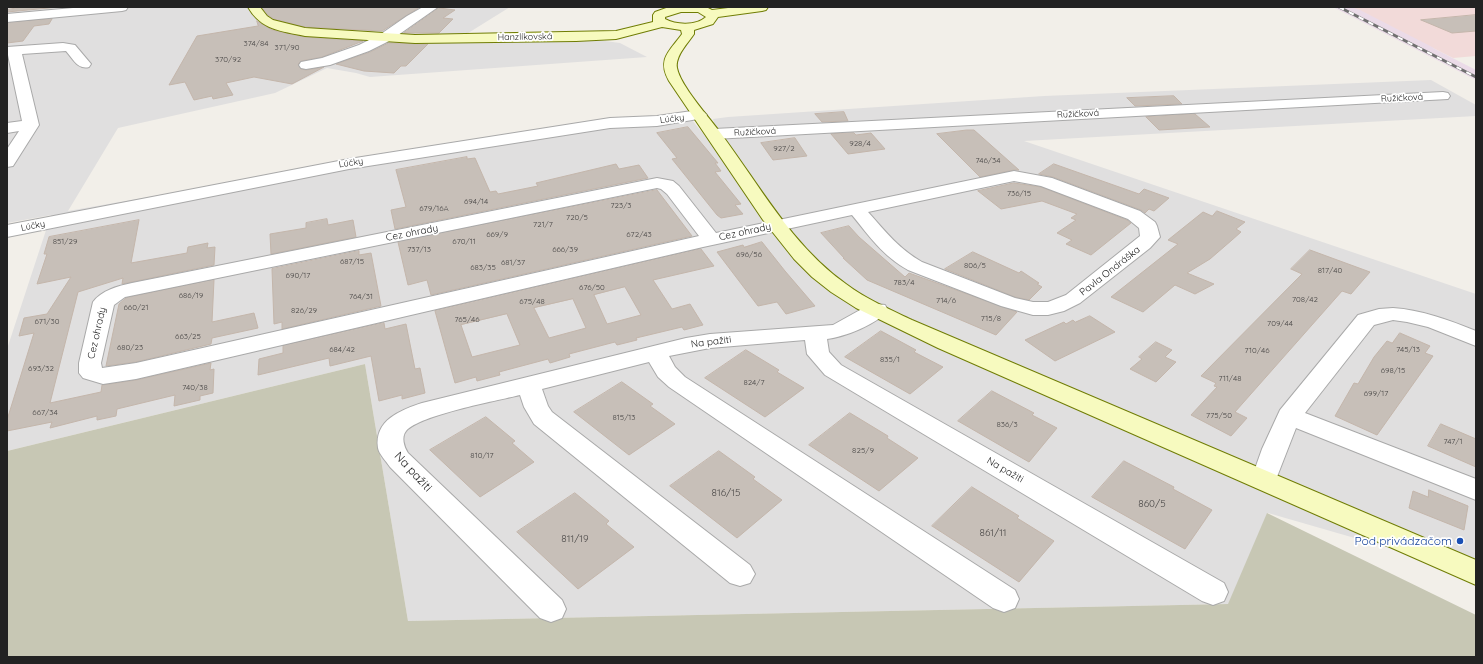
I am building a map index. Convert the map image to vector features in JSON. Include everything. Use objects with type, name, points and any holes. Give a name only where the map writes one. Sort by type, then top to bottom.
[{"type":"street","points":[[7,18],[122,7]]},
{"type":"street","name":"Hanzlíkovská","points":[[254,7],[262,20],[305,32],[415,39],[616,35],[662,23]]},
{"type":"street","points":[[306,65],[325,62],[364,48],[386,37],[411,19],[432,7]]},
{"type":"street","points":[[711,14],[711,20],[708,22],[687,27],[670,26],[662,23],[658,18],[662,13],[680,8],[702,10],[711,14],[762,7]]},
{"type":"street","points":[[687,27],[688,34],[671,60],[670,70],[699,115],[714,134],[758,200],[814,268],[838,288],[877,310],[946,343],[1476,573]]},
{"type":"street","points":[[7,162],[31,125],[10,51],[62,47],[70,48],[84,64]]},
{"type":"street","name":"Ružičková","points":[[714,134],[1442,96]]},
{"type":"street","name":"Lúčky","points":[[7,231],[362,162],[610,123],[656,121],[699,115]]},
{"type":"street","points":[[7,128],[31,125]]},
{"type":"street","name":"Pavla Ondráška","points":[[778,225],[1003,178],[1024,177],[1046,182],[1134,215],[1148,226],[1150,237],[1144,244],[1073,299],[1061,306],[1044,310],[1023,307],[1008,302],[908,262],[890,249],[856,209]]},
{"type":"street","name":"Cez ohrady","points":[[712,239],[674,190],[667,185],[657,183],[132,289],[118,293],[104,302],[90,364],[91,373],[103,376],[136,371],[778,225]]},
{"type":"street","name":"Na pažiti","points":[[551,610],[399,460],[391,448],[391,434],[398,424],[410,416],[528,384],[656,352],[710,341],[837,332],[845,329],[877,310]]},
{"type":"street","points":[[1264,480],[1289,416],[1366,320],[1375,316],[1387,314],[1415,317],[1476,339]]},
{"type":"street","name":"Na pažiti","points":[[815,334],[818,354],[833,370],[1212,592]]},
{"type":"street","points":[[656,352],[666,372],[677,382],[1004,599]]},
{"type":"street","points":[[528,384],[536,407],[543,418],[740,574]]},
{"type":"street","points":[[1289,416],[1476,490]]},
{"type":"shaded area","points":[[7,7],[510,7],[465,35],[582,38],[620,43],[647,57],[370,77],[327,68],[275,93],[118,128],[68,211],[154,196],[686,113],[711,143],[719,141],[713,119],[728,117],[1044,96],[1431,80],[1476,105],[1476,116],[1024,141],[1476,294],[1476,573],[1268,513],[1229,604],[408,621],[365,364],[7,451],[7,349],[51,215],[7,223]]},
{"type":"shaded area","points":[[1333,7],[1351,7],[1360,10],[1476,70],[1476,80]]},
{"type":"shaded area","points":[[1351,7],[1476,7],[1476,56],[1453,58]]},
{"type":"shaded area","points":[[365,364],[408,621],[1228,604],[1267,513],[1476,615],[1476,657],[7,657],[7,451]]},
{"type":"building","points":[[22,7],[59,7],[7,12],[7,10]]},
{"type":"building","points":[[262,7],[420,7],[382,31],[305,27],[274,19],[268,15]]},
{"type":"building","points":[[439,8],[455,10],[443,18],[453,19],[439,33],[404,33]]},
{"type":"building","points":[[1476,15],[1476,31],[1452,33],[1421,20]]},
{"type":"building","points":[[52,19],[49,24],[34,26],[23,41],[7,43],[7,23]]},
{"type":"building","points":[[257,21],[272,30],[305,37],[363,41],[322,57],[301,61],[298,64],[301,69],[306,70],[324,67],[292,84],[254,77],[226,83],[233,95],[213,99],[212,96],[194,100],[185,82],[169,85],[197,36],[258,26]]},
{"type":"building","points":[[389,43],[428,44],[406,66],[401,66],[394,73],[364,71],[336,64],[370,52]]},
{"type":"building","points":[[1174,96],[1182,104],[1135,106],[1127,98]]},
{"type":"building","points":[[844,112],[848,121],[822,122],[815,114]]},
{"type":"building","points":[[1195,114],[1210,127],[1159,130],[1146,117]]},
{"type":"building","points":[[688,127],[718,163],[715,163],[721,171],[715,172],[741,204],[735,205],[743,214],[721,218],[717,215],[672,159],[677,158],[657,133]]},
{"type":"building","points":[[974,130],[1019,170],[980,177],[937,134]]},
{"type":"building","points":[[854,133],[856,135],[871,133],[885,149],[848,154],[831,134]]},
{"type":"building","points":[[795,138],[807,156],[773,160],[761,143]]},
{"type":"building","points":[[467,157],[467,159],[475,158],[490,192],[496,191],[498,194],[538,186],[536,183],[616,164],[619,169],[639,165],[648,178],[395,229],[391,210],[406,207],[396,170]]},
{"type":"building","points":[[1054,164],[1139,194],[1144,189],[1169,198],[1154,211],[1149,209],[1145,213],[1141,210],[1053,177],[1039,174]]},
{"type":"building","points":[[1014,183],[1041,187],[1127,220],[1131,223],[1091,255],[1066,244],[1072,240],[1057,233],[1076,220],[1071,218],[1077,214],[1042,201],[1001,209],[978,191]]},
{"type":"building","points":[[657,190],[692,236],[431,295],[427,280],[408,285],[398,242]]},
{"type":"building","points":[[1217,211],[1245,222],[1236,229],[1241,232],[1232,240],[1210,259],[1187,273],[1214,284],[1195,294],[1175,285],[1143,312],[1111,297],[1178,244],[1168,240],[1203,212],[1212,216]]},
{"type":"building","points":[[327,219],[328,225],[353,220],[356,237],[271,254],[270,234],[306,228],[306,223]]},
{"type":"building","points":[[139,220],[131,263],[187,253],[188,247],[208,243],[207,248],[215,247],[214,265],[122,284],[123,278],[78,292],[50,403],[101,392],[102,385],[136,380],[211,363],[210,370],[214,369],[213,393],[200,396],[200,400],[174,406],[175,395],[117,409],[116,416],[97,420],[97,416],[50,428],[52,422],[7,431],[7,420],[34,333],[19,336],[24,318],[47,314],[71,277],[37,284],[47,254],[44,254],[49,237]]},
{"type":"building","points":[[849,226],[859,237],[905,277],[909,273],[1017,312],[996,335],[867,280],[843,258],[821,233]]},
{"type":"building","points":[[762,242],[815,306],[786,314],[777,302],[758,306],[717,252]]},
{"type":"building","points":[[701,249],[714,266],[653,280],[672,309],[690,304],[703,325],[684,330],[682,327],[636,338],[637,340],[617,345],[615,342],[569,354],[570,357],[550,363],[548,359],[499,372],[500,375],[477,381],[476,377],[455,383],[435,311]],"holes":[[[625,287],[641,315],[607,324],[594,295]],[[573,299],[586,328],[549,338],[534,308]],[[507,314],[520,345],[472,357],[461,325]]]},
{"type":"building","points":[[1310,250],[1370,272],[1351,294],[1342,291],[1235,412],[1247,418],[1231,436],[1191,415],[1217,387],[1214,386],[1216,383],[1201,376],[1302,274],[1291,269]]},
{"type":"building","points":[[359,251],[359,255],[371,253],[381,306],[282,329],[282,322],[274,324],[272,269]]},
{"type":"building","points":[[973,252],[1019,273],[1021,271],[1039,283],[1037,284],[1042,287],[1029,300],[1015,297],[945,269]]},
{"type":"building","points":[[214,280],[212,322],[254,313],[258,328],[212,338],[211,344],[136,362],[106,366],[119,304],[126,298]]},
{"type":"building","points":[[1090,316],[1115,332],[1055,361],[1025,340],[1064,322],[1066,324],[1073,320],[1075,322]]},
{"type":"building","points":[[384,323],[385,329],[406,324],[415,369],[420,368],[425,393],[402,399],[402,395],[379,401],[371,356],[330,366],[329,358],[258,375],[259,359],[283,353],[283,346]]},
{"type":"building","points":[[881,331],[916,350],[914,352],[943,367],[910,394],[845,357]]},
{"type":"building","points":[[1400,333],[1430,346],[1425,353],[1433,356],[1377,435],[1335,416],[1354,383],[1358,384],[1374,357],[1387,341],[1392,343]]},
{"type":"building","points":[[1156,342],[1172,350],[1165,357],[1176,362],[1156,382],[1130,369],[1142,359],[1139,357]]},
{"type":"building","points":[[746,350],[779,370],[777,372],[804,388],[765,417],[705,378]]},
{"type":"building","points":[[622,382],[653,404],[650,406],[675,424],[629,455],[574,412]]},
{"type":"building","points":[[992,391],[1034,413],[1032,415],[1057,428],[1029,462],[958,421]]},
{"type":"building","points":[[850,413],[888,436],[887,438],[918,458],[879,491],[809,445]]},
{"type":"building","points":[[486,417],[515,441],[512,443],[534,462],[480,497],[430,450]]},
{"type":"building","points":[[1441,424],[1476,439],[1476,467],[1428,446]]},
{"type":"building","points":[[719,451],[755,477],[753,479],[782,500],[737,538],[670,486]]},
{"type":"building","points":[[1124,461],[1174,487],[1173,489],[1212,510],[1185,549],[1092,497]]},
{"type":"building","points":[[972,487],[1019,516],[1017,518],[1054,541],[1019,582],[932,526]]},
{"type":"building","points":[[1429,490],[1468,506],[1464,530],[1409,508],[1413,491],[1428,497]]},
{"type":"building","points":[[575,493],[609,521],[606,524],[634,547],[578,589],[517,532]]},
{"type":"railway","points":[[1339,7],[1476,77]]},
{"type":"place","name":"Pod privádzačom","points":[[1460,541]]}]
